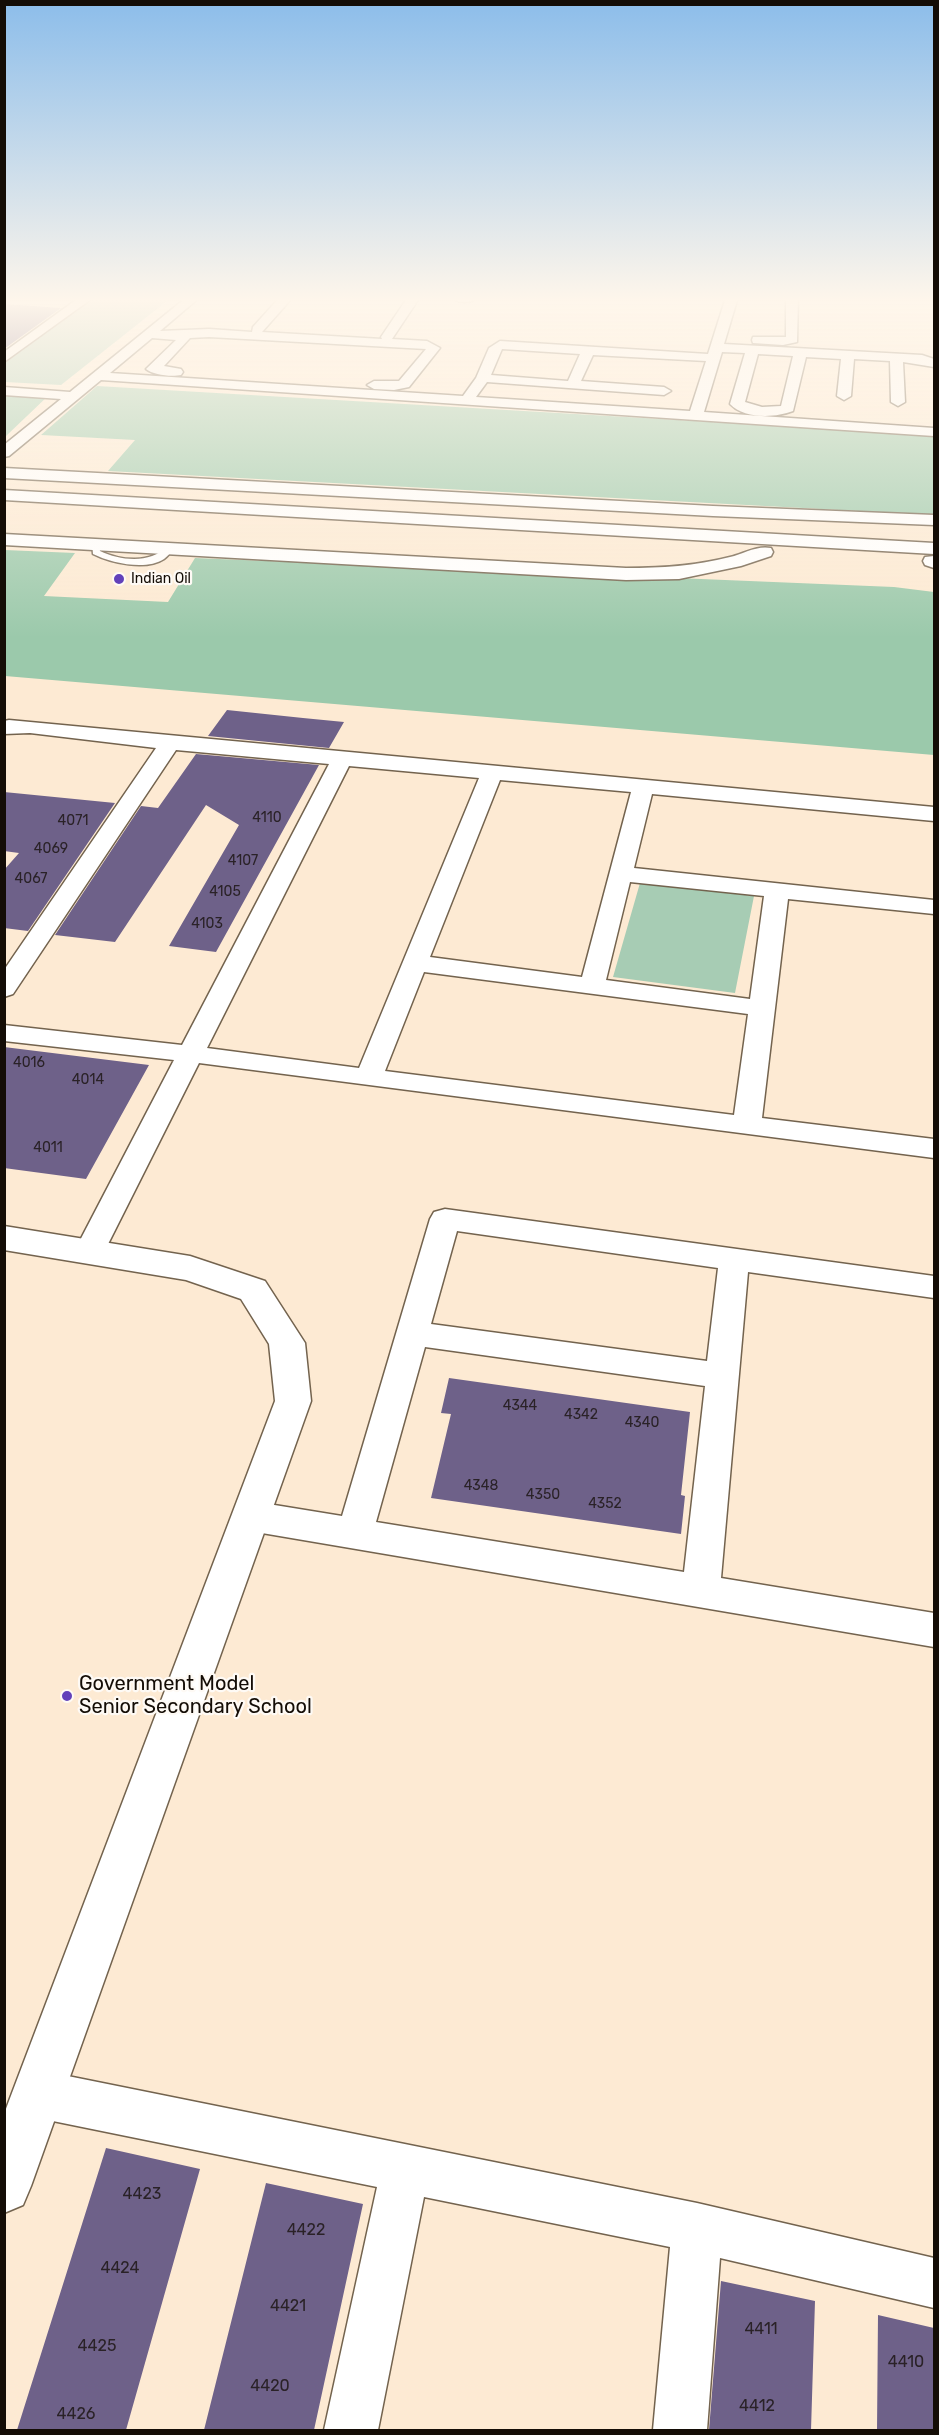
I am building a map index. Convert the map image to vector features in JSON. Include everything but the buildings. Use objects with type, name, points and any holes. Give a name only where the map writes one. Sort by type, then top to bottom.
[{"type":"main road","points":[[4,472],[717,511],[934,520]]},
{"type":"main road","points":[[4,495],[879,546],[934,558]]},
{"type":"main road","points":[[717,511],[790,541]]},
{"type":"main road","points":[[4,512],[764,552],[934,558]]},
{"type":"main road","points":[[879,546],[934,531]]},
{"type":"main road","points":[[4,538],[626,574],[679,573],[734,562],[764,552]]},
{"type":"main road","points":[[4,1238],[90,1250],[190,1268],[253,1290],[287,1343],[293,1401],[4,2186]]},
{"type":"street","points":[[4,453],[55,411]]},
{"type":"street","points":[[629,411],[934,432]]},
{"type":"street","points":[[696,415],[697,411]]},
{"type":"street","points":[[6,726],[934,814]]},
{"type":"street","points":[[4,990],[171,743]]},
{"type":"street","points":[[90,1250],[344,757]]},
{"type":"street","points":[[369,1078],[492,773]]},
{"type":"street","points":[[592,986],[643,787]]},
{"type":"street","points":[[621,873],[934,907]]},
{"type":"street","points":[[747,1125],[777,890]]},
{"type":"street","points":[[416,963],[762,1008]]},
{"type":"street","points":[[4,1033],[191,1054],[934,1149]]},
{"type":"street","points":[[355,1534],[445,1219],[934,1287]]},
{"type":"street","points":[[701,1592],[734,1259]]},
{"type":"street","points":[[412,1333],[722,1376]]},
{"type":"street","points":[[250,1516],[934,1630]]},
{"type":"street","points":[[38,2094],[697,2228],[934,2283]]},
{"type":"street","points":[[351,2430],[405,2169]]},
{"type":"street","points":[[680,2430],[697,2228]]},
{"type":"green space","points":[[5,411],[33,411],[5,437]]},
{"type":"green space","points":[[69,411],[518,411],[934,435],[934,515],[108,471],[135,440],[41,435]]},
{"type":"green space","points":[[5,550],[75,553],[44,596],[168,602],[195,558],[894,587],[934,592],[934,755],[5,676]]},
{"type":"green space","points":[[640,883],[754,896],[735,993],[613,977]]},
{"type":"place","name":"Indian Oil","points":[[119,579]]},
{"type":"place","name":"Government Model Senior Secondary School","points":[[67,1696]]}]
